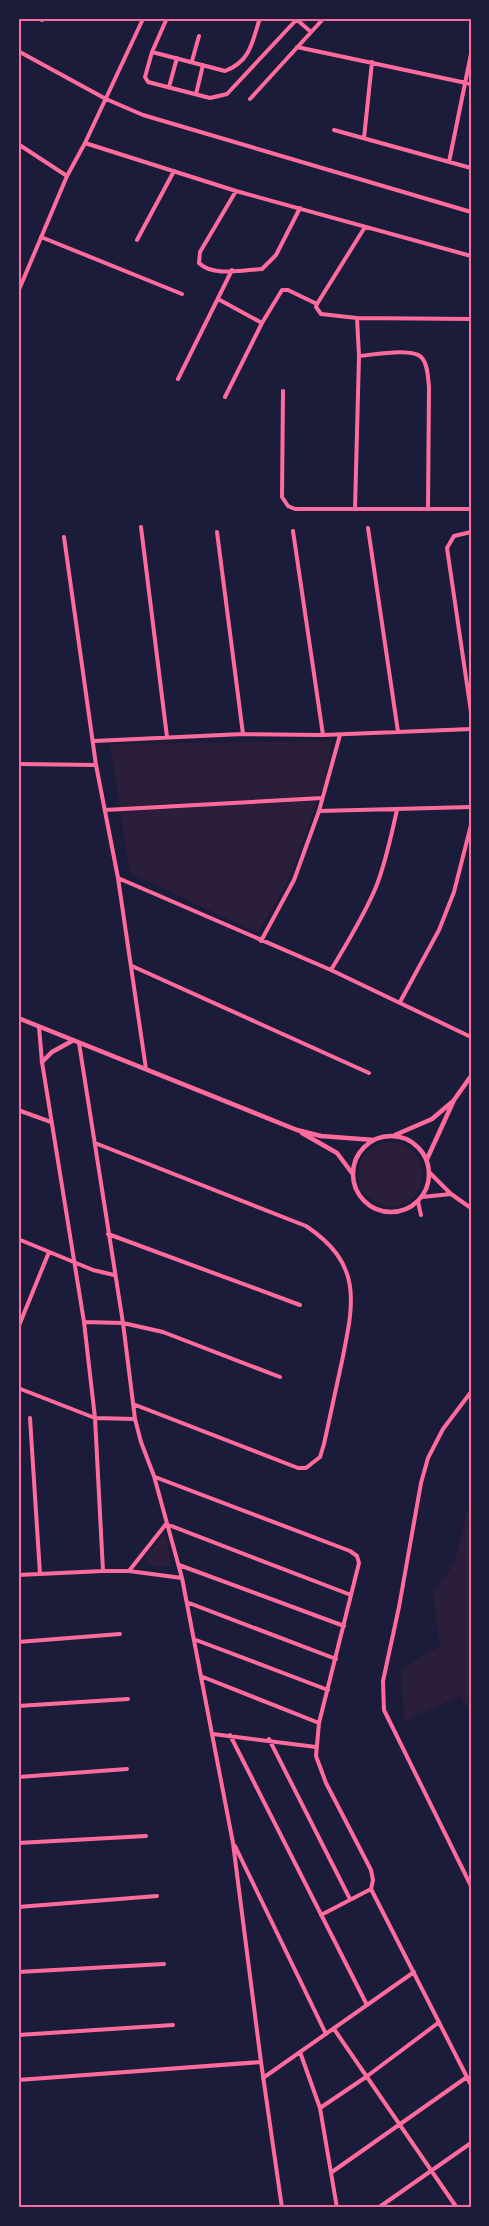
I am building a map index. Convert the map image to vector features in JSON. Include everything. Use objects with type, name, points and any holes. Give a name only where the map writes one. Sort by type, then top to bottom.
[{"type":"street","points":[[167,18],[152,52],[145,77],[148,82],[210,98],[227,94],[252,58],[296,18],[311,32]]},
{"type":"street","points":[[252,58],[260,18]]},
{"type":"street","points":[[250,99],[324,18]]},
{"type":"street","points":[[18,292],[67,176],[85,143],[142,20]]},
{"type":"street","points":[[192,61],[198,36]]},
{"type":"street","points":[[297,47],[468,84]]},
{"type":"street","points":[[18,51],[106,99],[143,116],[471,212]]},
{"type":"street","points":[[152,52],[225,70],[252,58]]},
{"type":"street","points":[[449,162],[468,84],[471,54]]},
{"type":"street","points":[[169,87],[177,58]]},
{"type":"street","points":[[364,138],[372,62]]},
{"type":"street","points":[[196,94],[203,65]]},
{"type":"street","points":[[334,130],[471,168]]},
{"type":"street","points":[[85,143],[236,191],[471,255]]},
{"type":"street","points":[[18,144],[67,176]]},
{"type":"street","points":[[137,240],[174,171]]},
{"type":"street","points":[[236,191],[201,252],[200,263],[205,268],[232,270],[262,268],[276,255],[300,208]]},
{"type":"street","points":[[365,227],[318,304],[316,308],[321,314],[357,318],[471,319]]},
{"type":"street","points":[[41,237],[182,294]]},
{"type":"street","points":[[178,379],[232,270]]},
{"type":"street","points":[[225,397],[262,323],[282,290],[288,290],[318,304]]},
{"type":"street","points":[[218,299],[262,323]]},
{"type":"street","points":[[355,509],[359,356],[357,318]]},
{"type":"street","points":[[359,356],[403,352],[423,358],[428,372],[428,508]]},
{"type":"street","points":[[283,391],[282,496],[288,506],[295,509],[471,508]]},
{"type":"street","points":[[141,527],[167,737]]},
{"type":"street","points":[[368,528],[398,732]]},
{"type":"street","points":[[293,531],[323,735]]},
{"type":"street","points":[[217,532],[243,734]]},
{"type":"street","points":[[471,532],[454,536],[447,548],[471,712]]},
{"type":"street","points":[[64,537],[96,765],[118,878],[146,1069]]},
{"type":"street","points":[[94,741],[243,734],[340,735],[471,729]]},
{"type":"street","points":[[261,941],[294,880],[319,811],[340,735]]},
{"type":"street","points":[[18,764],[96,765]]},
{"type":"street","points":[[105,810],[322,798]]},
{"type":"street","points":[[319,811],[471,807]]},
{"type":"street","points":[[331,970],[375,890],[388,851],[397,810]]},
{"type":"street","points":[[400,1002],[439,930],[450,902],[471,825]]},
{"type":"street","points":[[118,878],[331,970],[471,1037]]},
{"type":"street","points":[[132,966],[369,1073]]},
{"type":"street","points":[[18,1018],[297,1130],[337,1153],[352,1173]]},
{"type":"street","points":[[39,1027],[51,1122],[84,1322],[95,1418],[103,1571]]},
{"type":"street","points":[[42,1062],[52,1052],[72,1041]]},
{"type":"street","points":[[79,1043],[123,1323],[135,1419],[154,1476],[188,1603],[233,1843],[282,2208]]},
{"type":"street","points":[[427,1159],[454,1100],[471,1076]]},
{"type":"street","points":[[297,1130],[321,1136],[374,1140],[394,1136],[432,1119],[454,1100]]},
{"type":"street","points":[[18,1110],[51,1122]]},
{"type":"street","points":[[374,1140],[358,1153],[352,1173],[354,1186],[360,1198],[376,1209],[395,1213],[418,1202],[428,1186],[430,1173],[427,1159],[413,1143],[394,1136]]},
{"type":"street","points":[[94,1142],[306,1226],[324,1238],[339,1256],[348,1275],[352,1293],[351,1318],[320,1457],[306,1468],[298,1468],[133,1404]]},
{"type":"street","points":[[430,1173],[451,1194],[471,1208]]},
{"type":"street","points":[[422,1197],[451,1194]]},
{"type":"street","points":[[418,1202],[420,1215]]},
{"type":"street","points":[[108,1234],[300,1305]]},
{"type":"street","points":[[18,1239],[75,1263],[114,1275]]},
{"type":"street","points":[[18,1328],[49,1252]]},
{"type":"street","points":[[84,1322],[123,1323],[163,1332],[280,1377]]},
{"type":"street","points":[[18,1388],[95,1418],[135,1419]]},
{"type":"street","points":[[471,1392],[443,1429],[428,1458],[421,1483],[383,1681],[384,1710],[471,1886]]},
{"type":"street","points":[[30,1419],[40,1574]]},
{"type":"street","points":[[154,1476],[350,1551],[357,1556],[359,1563],[319,1723],[316,1756],[326,1783],[371,1870],[373,1880],[371,1889],[471,2085]]},
{"type":"street","points":[[129,1571],[166,1524]]},
{"type":"street","points":[[166,1524],[351,1595]]},
{"type":"street","points":[[178,1565],[344,1626]]},
{"type":"street","points":[[18,1575],[129,1571],[182,1578]]},
{"type":"street","points":[[188,1603],[336,1659]]},
{"type":"street","points":[[18,1642],[120,1634]]},
{"type":"street","points":[[195,1640],[328,1690]]},
{"type":"street","points":[[202,1677],[319,1723]]},
{"type":"street","points":[[18,1706],[128,1699]]},
{"type":"street","points":[[213,1734],[269,1739],[316,1747]]},
{"type":"street","points":[[230,1735],[367,2005]]},
{"type":"street","points":[[269,1739],[350,1899]]},
{"type":"street","points":[[18,1777],[128,1769]]},
{"type":"street","points":[[18,1843],[146,1836]]},
{"type":"street","points":[[233,1843],[326,2034]]},
{"type":"street","points":[[321,1915],[371,1889]]},
{"type":"street","points":[[18,1906],[157,1896]]},
{"type":"street","points":[[18,1972],[164,1964]]},
{"type":"street","points":[[263,2078],[414,1972]]},
{"type":"street","points":[[320,2108],[438,2023]]},
{"type":"street","points":[[18,2035],[173,2025]]},
{"type":"street","points":[[334,2029],[430,2172],[457,2208]]},
{"type":"street","points":[[300,2051],[320,2108],[337,2208]]},
{"type":"street","points":[[18,2080],[261,2062]]},
{"type":"street","points":[[332,2172],[467,2077]]},
{"type":"street","points":[[378,2208],[471,2143]]},
{"type":"shaded area","points":[[332,741],[326,777],[289,880],[258,933],[130,873],[110,744]]},
{"type":"shaded area","points":[[383,1142],[402,1145],[414,1153],[421,1165],[422,1178],[418,1191],[410,1200],[398,1206],[379,1204],[360,1190],[361,1161],[369,1151]]},
{"type":"shaded area","points":[[468,1509],[471,1509],[471,1713],[460,1696],[404,1721],[401,1669],[440,1646],[433,1594],[455,1562]]},
{"type":"shaded area","points":[[165,1533],[172,1566],[151,1567],[145,1557]]}]
